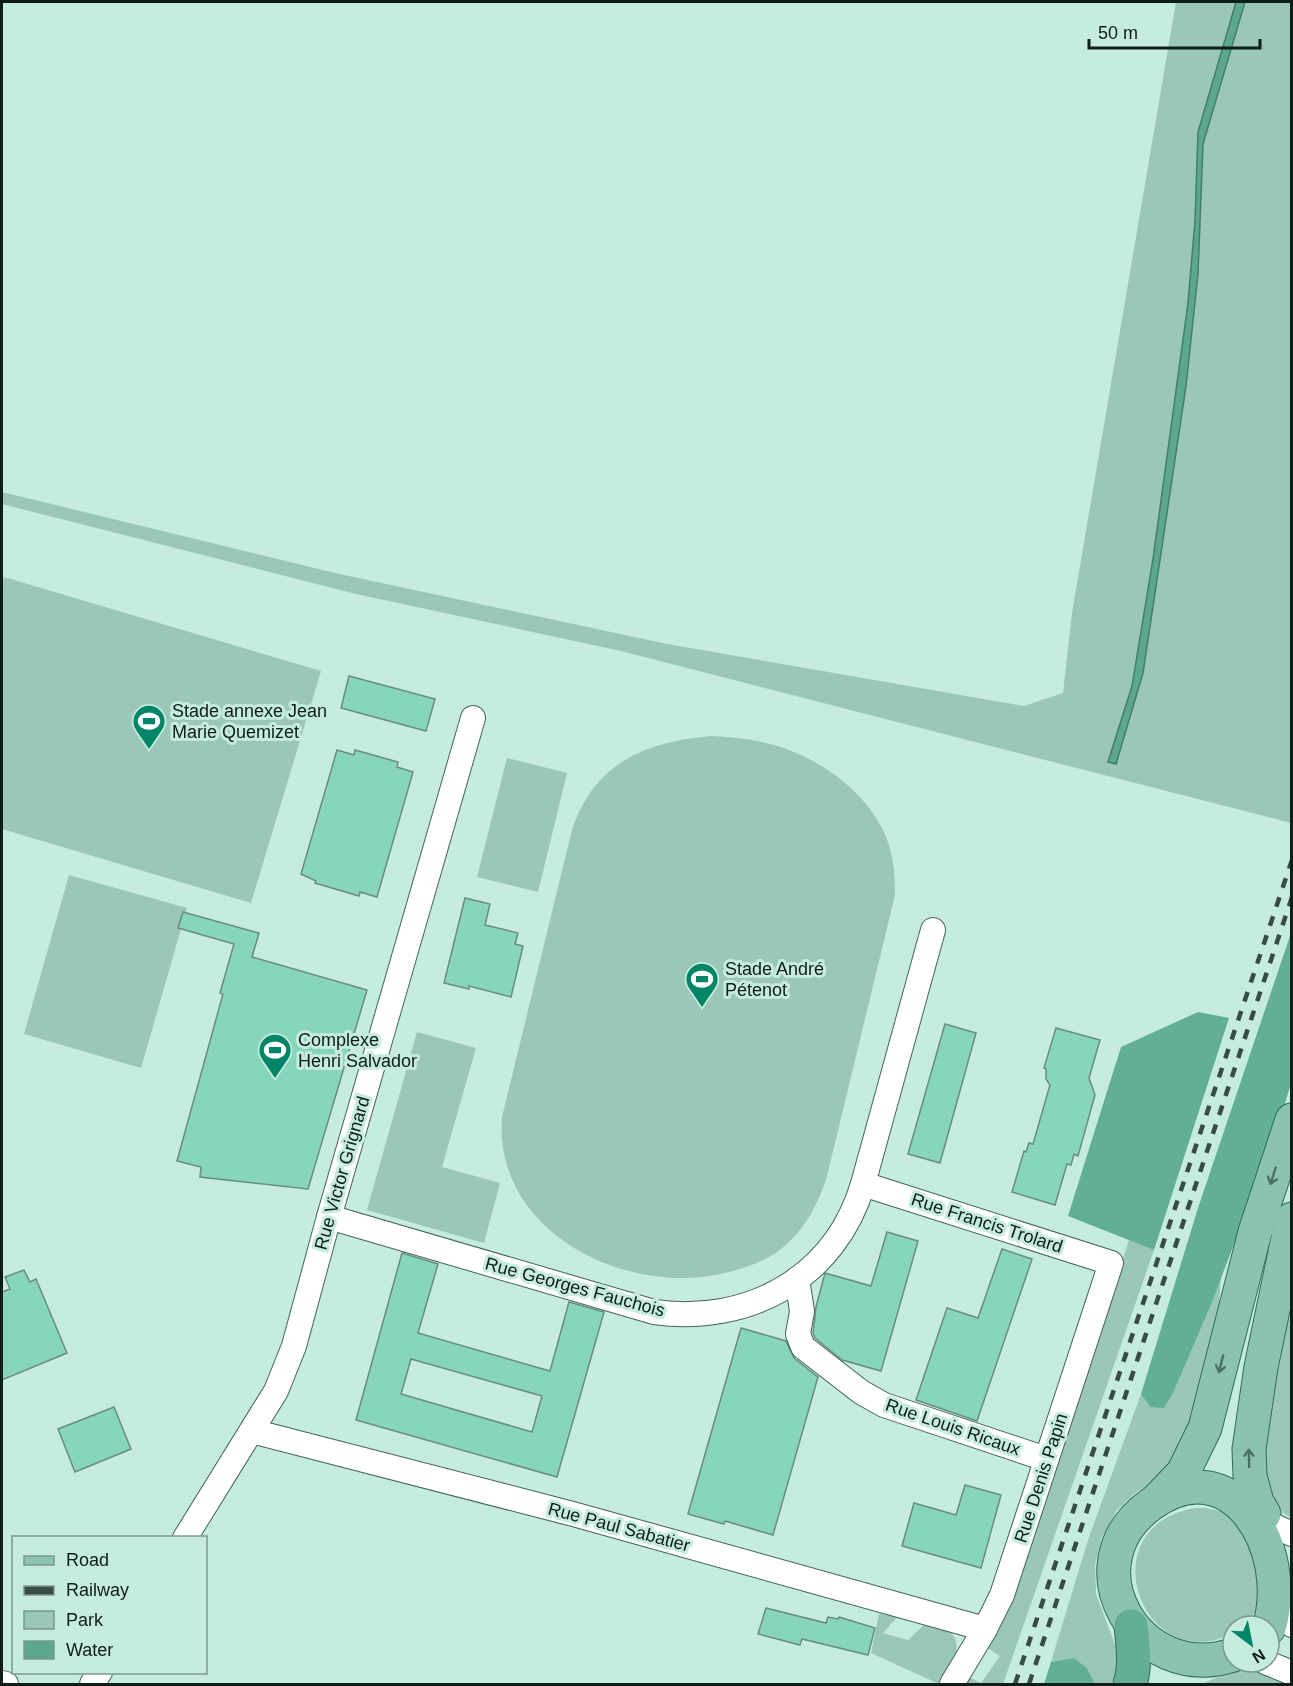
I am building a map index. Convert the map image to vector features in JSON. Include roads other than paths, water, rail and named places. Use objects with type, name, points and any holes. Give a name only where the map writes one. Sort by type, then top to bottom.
[{"type":"highway","points":[[1130,1684],[1133,1678],[1131,1626]]},
{"type":"main road","points":[[1221,1658],[1186,1660],[1165,1654],[1146,1642],[1125,1617],[1116,1595],[1115,1562],[1121,1540],[1132,1521],[1183,1473],[1205,1428],[1255,1232],[1292,1120]]},
{"type":"main road","points":[[1284,1606],[1286,1556],[1276,1525],[1257,1502],[1250,1476],[1249,1449],[1261,1367],[1292,1219]]},
{"type":"main road","points":[[1158,1499],[1179,1490],[1213,1488],[1246,1500],[1276,1525]]},
{"type":"main road","points":[[1183,1684],[1221,1658]]},
{"type":"street","name":"Rue Victor Grignard","points":[[186,1536],[276,1391],[294,1346],[473,718]]},
{"type":"street","name":"Rue Georges Fauchois","points":[[329,1217],[633,1306],[669,1314],[698,1315],[744,1307],[772,1294],[797,1279],[819,1260],[848,1223],[863,1184],[933,930]]},
{"type":"street","name":"Rue Francis Trolard","points":[[863,1184],[1111,1263]]},
{"type":"street","name":"Rue Denis Papin","points":[[952,1684],[985,1629],[1006,1585],[1111,1263]]},
{"type":"street","name":"Rue Louis Ricaux","points":[[797,1279],[802,1311],[798,1334],[803,1347],[861,1392],[885,1405],[1047,1458]]},
{"type":"street","name":"Rue Paul Sabatier","points":[[252,1431],[573,1514],[985,1629]]},
{"type":"street","points":[[2,1683],[6,1684]]},
{"type":"water","points":[[1236,2],[1245,2],[1203,144],[1198,274],[1186,386],[1143,673],[1116,764],[1108,762],[1132,686],[1153,559],[1188,303],[1195,221],[1198,132]]},
{"type":"railway","points":[[1015,1684],[1292,860]]},
{"type":"railway","points":[[1029,1684],[1292,897]]},
{"type":"place","name":"Stade annexe Jean Marie Quemizet","points":[[149,750]]},
{"type":"place","name":"Stade André Pétenot","points":[[702,1008]]},
{"type":"place","name":"Complexe Henri Salvador","points":[[275,1079]]}]
